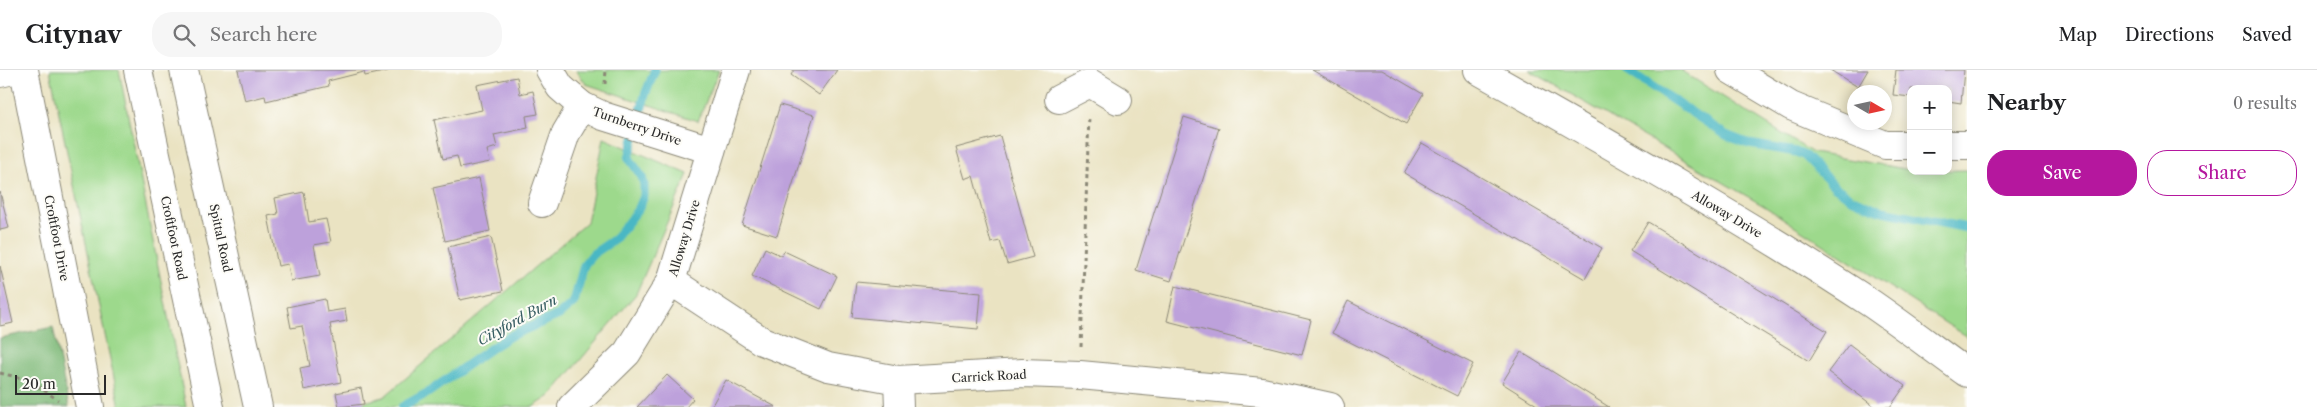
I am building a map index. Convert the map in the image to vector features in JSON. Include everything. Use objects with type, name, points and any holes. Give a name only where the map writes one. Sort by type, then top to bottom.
[{"type":"street","points":[[0,73],[13,70]]},
{"type":"street","name":"Croftfoot Drive","points":[[24,70],[90,407]]},
{"type":"street","name":"Croftfoot Road","points":[[138,70],[210,407]]},
{"type":"street","name":"Spittal Road","points":[[184,70],[258,407]]},
{"type":"street","name":"Turnberry Drive","points":[[550,70],[560,86],[582,106],[611,119],[711,150]]},
{"type":"street","name":"Alloway Drive","points":[[572,407],[627,353],[671,281],[736,70]]},
{"type":"street","name":"Alloway Drive","points":[[1478,70],[1648,165],[1796,256],[1874,306],[1967,373]]},
{"type":"street","points":[[1731,70],[1791,106],[1885,145],[1907,145]]},
{"type":"street","points":[[1059,99],[1091,77],[1118,100]]},
{"type":"street","points":[[542,203],[566,133],[582,106]]},
{"type":"street","points":[[1952,145],[1967,145]]},
{"type":"street","name":"Carrick Road","points":[[671,281],[762,341],[828,367],[898,380],[1022,373],[1080,375],[1262,392],[1330,407]]},
{"type":"street","points":[[898,380],[899,407]]},
{"type":"path","points":[[1080,375],[1088,151]]},
{"type":"path","points":[[0,373],[29,380],[61,402]]},
{"type":"green space","points":[[50,70],[119,70],[186,407],[120,407]]},
{"type":"green space","points":[[576,70],[719,70],[698,121],[586,84]]},
{"type":"green space","points":[[1529,70],[1680,70],[1813,153],[1907,169],[1907,175],[1952,175],[1952,170],[1967,170],[1967,337],[1764,206]]},
{"type":"green space","points":[[604,138],[688,174],[636,294],[550,396],[533,407],[344,407],[384,397],[587,222]]},
{"type":"green space","points":[[53,327],[69,407],[0,407],[0,338]]},
{"type":"building","points":[[238,70],[388,71],[365,76],[364,72],[328,81],[329,86],[266,101],[265,96],[245,101]]},
{"type":"building","points":[[794,70],[837,70],[819,95],[791,75]]},
{"type":"building","points":[[1312,70],[1382,70],[1423,94],[1406,124]]},
{"type":"building","points":[[1830,70],[1868,70],[1859,85],[1855,85]]},
{"type":"building","points":[[1896,70],[1964,70],[1961,103],[1952,102],[1952,85],[1907,85],[1907,97],[1893,95]]},
{"type":"building","points":[[517,77],[520,94],[533,91],[538,114],[526,116],[528,128],[494,135],[497,147],[487,150],[490,162],[460,168],[457,156],[443,159],[434,120],[482,110],[477,85]]},
{"type":"building","points":[[780,105],[814,115],[777,236],[742,225]]},
{"type":"building","points":[[1184,117],[1219,128],[1171,281],[1136,270]]},
{"type":"building","points":[[1000,136],[1033,257],[1007,264],[1000,241],[991,243],[973,176],[965,179],[956,148]]},
{"type":"building","points":[[1422,143],[1602,248],[1585,279],[1404,173]]},
{"type":"building","points":[[479,178],[490,231],[445,241],[433,188]]},
{"type":"building","points":[[0,192],[9,228],[0,230]]},
{"type":"building","points":[[304,192],[309,222],[326,219],[331,242],[314,245],[320,276],[291,281],[288,264],[278,266],[268,216],[278,214],[275,198]]},
{"type":"building","points":[[1648,222],[1827,331],[1809,361],[1630,251]]},
{"type":"building","points":[[491,237],[503,291],[460,300],[448,247]]},
{"type":"building","points":[[765,248],[782,256],[784,251],[837,276],[821,309],[752,276]]},
{"type":"building","points":[[0,266],[13,323],[0,326]]},
{"type":"building","points":[[856,282],[981,293],[978,329],[852,317]]},
{"type":"building","points":[[1175,286],[1311,320],[1302,355],[1167,321]]},
{"type":"building","points":[[325,299],[327,312],[345,309],[347,321],[330,324],[341,382],[304,390],[300,368],[310,366],[302,326],[291,328],[287,307]]},
{"type":"building","points":[[1348,301],[1473,364],[1457,396],[1332,333]]},
{"type":"building","points":[[1849,344],[1905,386],[1890,407],[1875,407],[1828,372]]},
{"type":"building","points":[[1521,352],[1609,407],[1540,407],[1502,383]]},
{"type":"building","points":[[667,375],[693,399],[686,407],[637,407]]},
{"type":"building","points":[[726,380],[776,407],[711,407]]},
{"type":"building","points":[[361,388],[364,404],[339,407],[336,393]]},
{"type":"waterway","name":"Cityford Burn","points":[[402,407],[429,392],[512,335],[559,315],[574,302],[584,265],[593,254],[615,239],[639,208],[644,196],[642,177],[629,158],[645,95],[655,70]]},
{"type":"waterway","name":"Cityford Burn","points":[[1627,70],[1726,135],[1749,144],[1796,152],[1805,156],[1835,187],[1851,198],[1883,211],[1967,228]]}]
